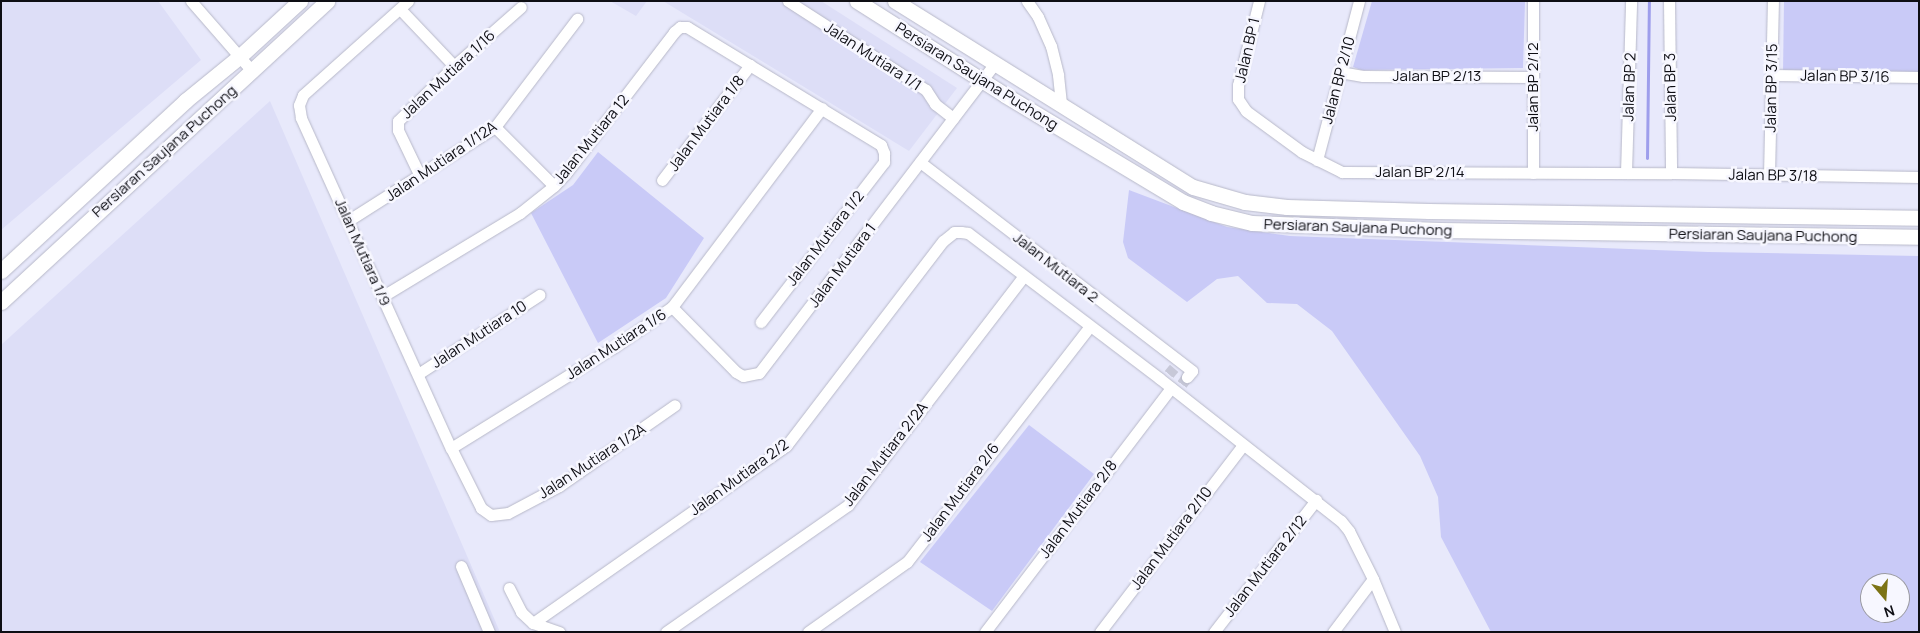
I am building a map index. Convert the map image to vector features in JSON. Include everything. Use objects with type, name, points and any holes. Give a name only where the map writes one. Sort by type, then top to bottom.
[{"type":"street","points":[[191,1],[252,71]]},
{"type":"street","name":"Persiaran Saujana Puchong","points":[[1,271],[185,101],[239,58],[300,1]]},
{"type":"street","name":"Persiaran Saujana Puchong","points":[[1,302],[327,1]]},
{"type":"street","name":"Jalan Mutiara 1/1","points":[[788,1],[926,90],[935,104],[953,118]]},
{"type":"street","name":"Persiaran Saujana Puchong","points":[[857,1],[982,80],[1183,202],[1211,213],[1252,223],[1440,230],[1919,237]]},
{"type":"street","name":"Persiaran Saujana Puchong","points":[[895,1],[994,65],[1061,104],[1193,187],[1245,202],[1287,207],[1420,211],[1919,218]]},
{"type":"street","points":[[1026,1],[1038,17],[1051,46],[1058,75],[1061,104]]},
{"type":"street","name":"Jalan BP 1","points":[[1238,98],[1238,85],[1259,1]]},
{"type":"street","name":"Jalan BP 2/10","points":[[1317,160],[1359,1]]},
{"type":"street","name":"Jalan BP 2/12","points":[[1532,1],[1533,173]]},
{"type":"street","name":"Jalan BP 2","points":[[1626,173],[1630,1]]},
{"type":"street","name":"Jalan BP 3","points":[[1669,1],[1671,173]]},
{"type":"street","name":"Jalan BP 3/15","points":[[1769,175],[1773,1]]},
{"type":"street","points":[[404,5],[454,66]]},
{"type":"street","name":"Jalan Mutiara 1/9","points":[[404,5],[302,95],[299,105],[301,118],[451,448],[481,508],[491,515],[508,513]]},
{"type":"street","name":"Jalan Mutiara 1/16","points":[[420,176],[398,130],[398,121],[454,66],[521,7]]},
{"type":"street","name":"Jalan Mutiara 1/12A","points":[[349,220],[496,128],[577,19]]},
{"type":"street","name":"Jalan Mutiara 12","points":[[383,296],[520,213],[554,186],[674,32],[680,27],[687,27],[750,65]]},
{"type":"street","points":[[750,65],[822,108]]},
{"type":"street","name":"Jalan Mutiara 1/8","points":[[662,180],[750,65]]},
{"type":"street","name":"Jalan Mutiara 1","points":[[672,307],[736,372],[743,376],[759,373],[994,65]]},
{"type":"street","name":"Jalan BP 2/13","points":[[1340,72],[1363,76],[1533,76]]},
{"type":"street","name":"Jalan BP 3/16","points":[[1772,76],[1919,77]]},
{"type":"street","name":"Jalan BP 2/14","points":[[1238,98],[1246,111],[1302,152],[1342,172],[1626,173]]},
{"type":"street","name":"Jalan Mutiara 1/2","points":[[761,322],[884,162],[884,153],[881,145],[822,108]]},
{"type":"street","name":"Jalan Mutiara 1/6","points":[[451,448],[614,347],[672,307],[822,108]]},
{"type":"street","points":[[496,128],[554,186]]},
{"type":"street","name":"Jalan Mutiara 2","points":[[920,162],[1175,375]]},
{"type":"street","name":"Jalan BP 3/18","points":[[1626,173],[1919,178]]},
{"type":"street","name":"Jalan Mutiara 2/2","points":[[533,623],[786,446],[943,242],[954,232],[968,233],[1023,277]]},
{"type":"street","points":[[1023,277],[1089,327],[1175,375],[1243,445],[1341,521],[1349,531],[1374,579],[1395,632]]},
{"type":"street","name":"Jalan Mutiara 2/2A","points":[[666,632],[848,506],[1023,277]]},
{"type":"street","name":"Jalan Mutiara 10","points":[[418,374],[539,295]]},
{"type":"street","name":"Jalan Mutiara 2/6","points":[[808,632],[907,562],[1089,327]]},
{"type":"street","name":"Jalan Mutiara 2/8","points":[[985,632],[1175,375]]},
{"type":"street","name":"Jalan Mutiara 1/2A","points":[[508,513],[559,486],[675,405]]},
{"type":"street","name":"Jalan Mutiara 2/10","points":[[1100,632],[1243,445]]},
{"type":"street","name":"Jalan Mutiara 2/12","points":[[1214,632],[1316,500]]},
{"type":"street","points":[[461,566],[489,632]]},
{"type":"street","points":[[1333,632],[1374,579]]},
{"type":"street","points":[[509,588],[521,612],[533,623],[559,632]]},
{"type":"shaded area","points":[[1,1],[158,1],[201,60],[1,230]]},
{"type":"shaded area","points":[[610,1],[647,1],[636,16]]},
{"type":"shaded area","points":[[663,1],[821,1],[957,88],[909,151]]},
{"type":"shaded area","points":[[1372,1],[1525,1],[1523,68],[1361,70],[1353,67]]},
{"type":"shaded area","points":[[1784,1],[1919,1],[1919,73],[1783,73]]},
{"type":"shaded area","points":[[270,101],[500,632],[1,632],[1,345]]},
{"type":"shaded area","points":[[598,152],[704,238],[666,298],[598,343],[531,213],[573,185]]},
{"type":"shaded area","points":[[1129,190],[1227,227],[1290,236],[1708,252],[1919,256],[1919,632],[1491,632],[1441,537],[1438,497],[1420,456],[1332,331],[1297,304],[1267,303],[1238,276],[1217,279],[1187,302],[1128,258],[1123,242]]},
{"type":"shaded area","points":[[1029,425],[1094,474],[992,611],[920,562]]},
{"type":"waterway","points":[[1647,158],[1649,1]]},
{"type":"tunnel","points":[[1169,374],[1174,368]]},
{"type":"tunnel","points":[[1182,384],[1187,377]]}]
